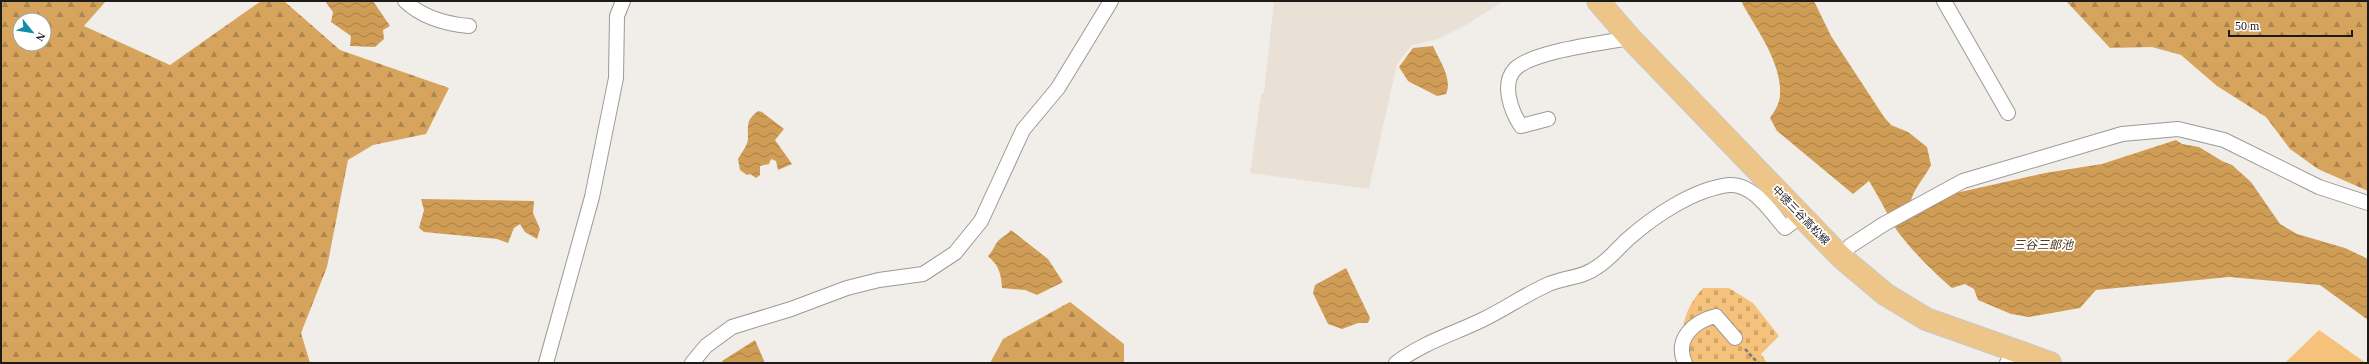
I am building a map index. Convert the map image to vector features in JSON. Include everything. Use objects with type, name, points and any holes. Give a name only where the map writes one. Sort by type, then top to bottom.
[{"type":"main road","name":"中徳三谷高松線","points":[[1598,1],[1630,38],[1841,257],[1885,294],[1905,308],[2010,357],[2050,363]]},
{"type":"street","points":[[405,1],[414,10],[446,24],[469,26]]},
{"type":"street","points":[[546,363],[592,197],[616,78],[616,16],[623,1]]},
{"type":"street","points":[[692,363],[706,346],[732,327],[791,310],[847,288],[880,280],[923,274],[955,253],[980,221],[1023,130],[1058,88],[1110,1]]},
{"type":"street","points":[[1944,1],[2008,113]]},
{"type":"street","points":[[1548,119],[1521,126],[1513,115],[1507,87],[1515,69],[1533,59],[1575,48],[1630,38]]},
{"type":"street","points":[[1841,257],[1850,246],[1884,224],[1963,181],[2122,134],[2178,129],[2224,140],[2319,187],[2368,203]]},
{"type":"street","points":[[1396,363],[1411,352],[1482,320],[1550,284],[1577,277],[1598,268],[1630,237],[1670,207],[1706,192],[1729,185],[1741,187],[1754,194],[1785,228],[1802,215]]},
{"type":"street","points":[[1685,363],[1682,347],[1686,334],[1695,325],[1707,318],[1716,316],[1735,338]]},
{"type":"path","points":[[1735,338],[1758,363]]},
{"type":"shaded area","points":[[1274,1],[1504,1],[1461,28],[1435,40],[1412,45],[1397,64],[1369,189],[1250,173],[1261,95],[1264,92]]},
{"type":"green space","points":[[1,1],[106,1],[84,26],[170,65],[261,1],[284,1],[340,50],[449,88],[426,134],[373,145],[348,160],[327,267],[301,333],[310,363],[1,363]]},
{"type":"green space","points":[[2066,1],[2368,1],[2368,191],[2318,169],[2290,149],[2266,117],[2217,86],[2181,55],[2152,47],[2110,48]]},
{"type":"green space","points":[[1703,288],[1729,288],[1753,303],[1779,336],[1761,354],[1767,363],[1690,363],[1684,342],[1684,323],[1690,305]]},
{"type":"green space","points":[[1070,302],[1124,344],[1124,363],[990,363],[1003,339]]},
{"type":"green space","points":[[2319,330],[2366,363],[2285,363]]},
{"type":"water","points":[[325,1],[373,1],[390,26],[383,30],[384,39],[375,47],[350,46],[351,36],[331,22],[333,12]]},
{"type":"water","name":"三谷三郎池","points":[[1741,1],[1814,1],[1831,36],[1884,117],[1891,125],[1908,132],[1927,147],[1931,165],[1913,194],[1911,203],[2045,173],[2102,164],[2176,140],[2182,144],[2199,147],[2222,161],[2232,165],[2251,182],[2280,224],[2297,234],[2345,248],[2368,259],[2368,320],[2320,285],[2229,277],[2096,290],[2080,308],[2029,317],[2011,314],[1978,300],[1974,289],[1965,284],[1952,288],[1929,267],[1903,239],[1869,181],[1853,194],[1777,131],[1770,118],[1780,98],[1780,83],[1777,70],[1767,46]]},
{"type":"water","points":[[1433,46],[1447,76],[1448,82],[1446,94],[1437,96],[1408,81],[1399,67],[1413,48]]},
{"type":"water","points":[[758,111],[762,112],[784,129],[775,140],[792,164],[778,170],[776,161],[771,159],[769,164],[760,166],[760,175],[756,178],[750,174],[747,175],[740,170],[738,159],[748,139],[748,123],[751,117]]},
{"type":"water","points":[[421,199],[534,201],[533,213],[540,229],[537,239],[525,232],[520,224],[514,228],[508,243],[497,239],[424,232],[419,228],[424,210]]},
{"type":"water","points":[[1011,230],[1048,259],[1063,282],[1037,295],[1025,290],[1002,288],[999,270],[988,256],[992,252],[997,242]]},
{"type":"water","points":[[1346,268],[1370,318],[1368,323],[1358,323],[1342,329],[1328,324],[1313,293],[1315,285]]},
{"type":"water","points":[[755,340],[765,363],[723,363],[722,361]]}]
